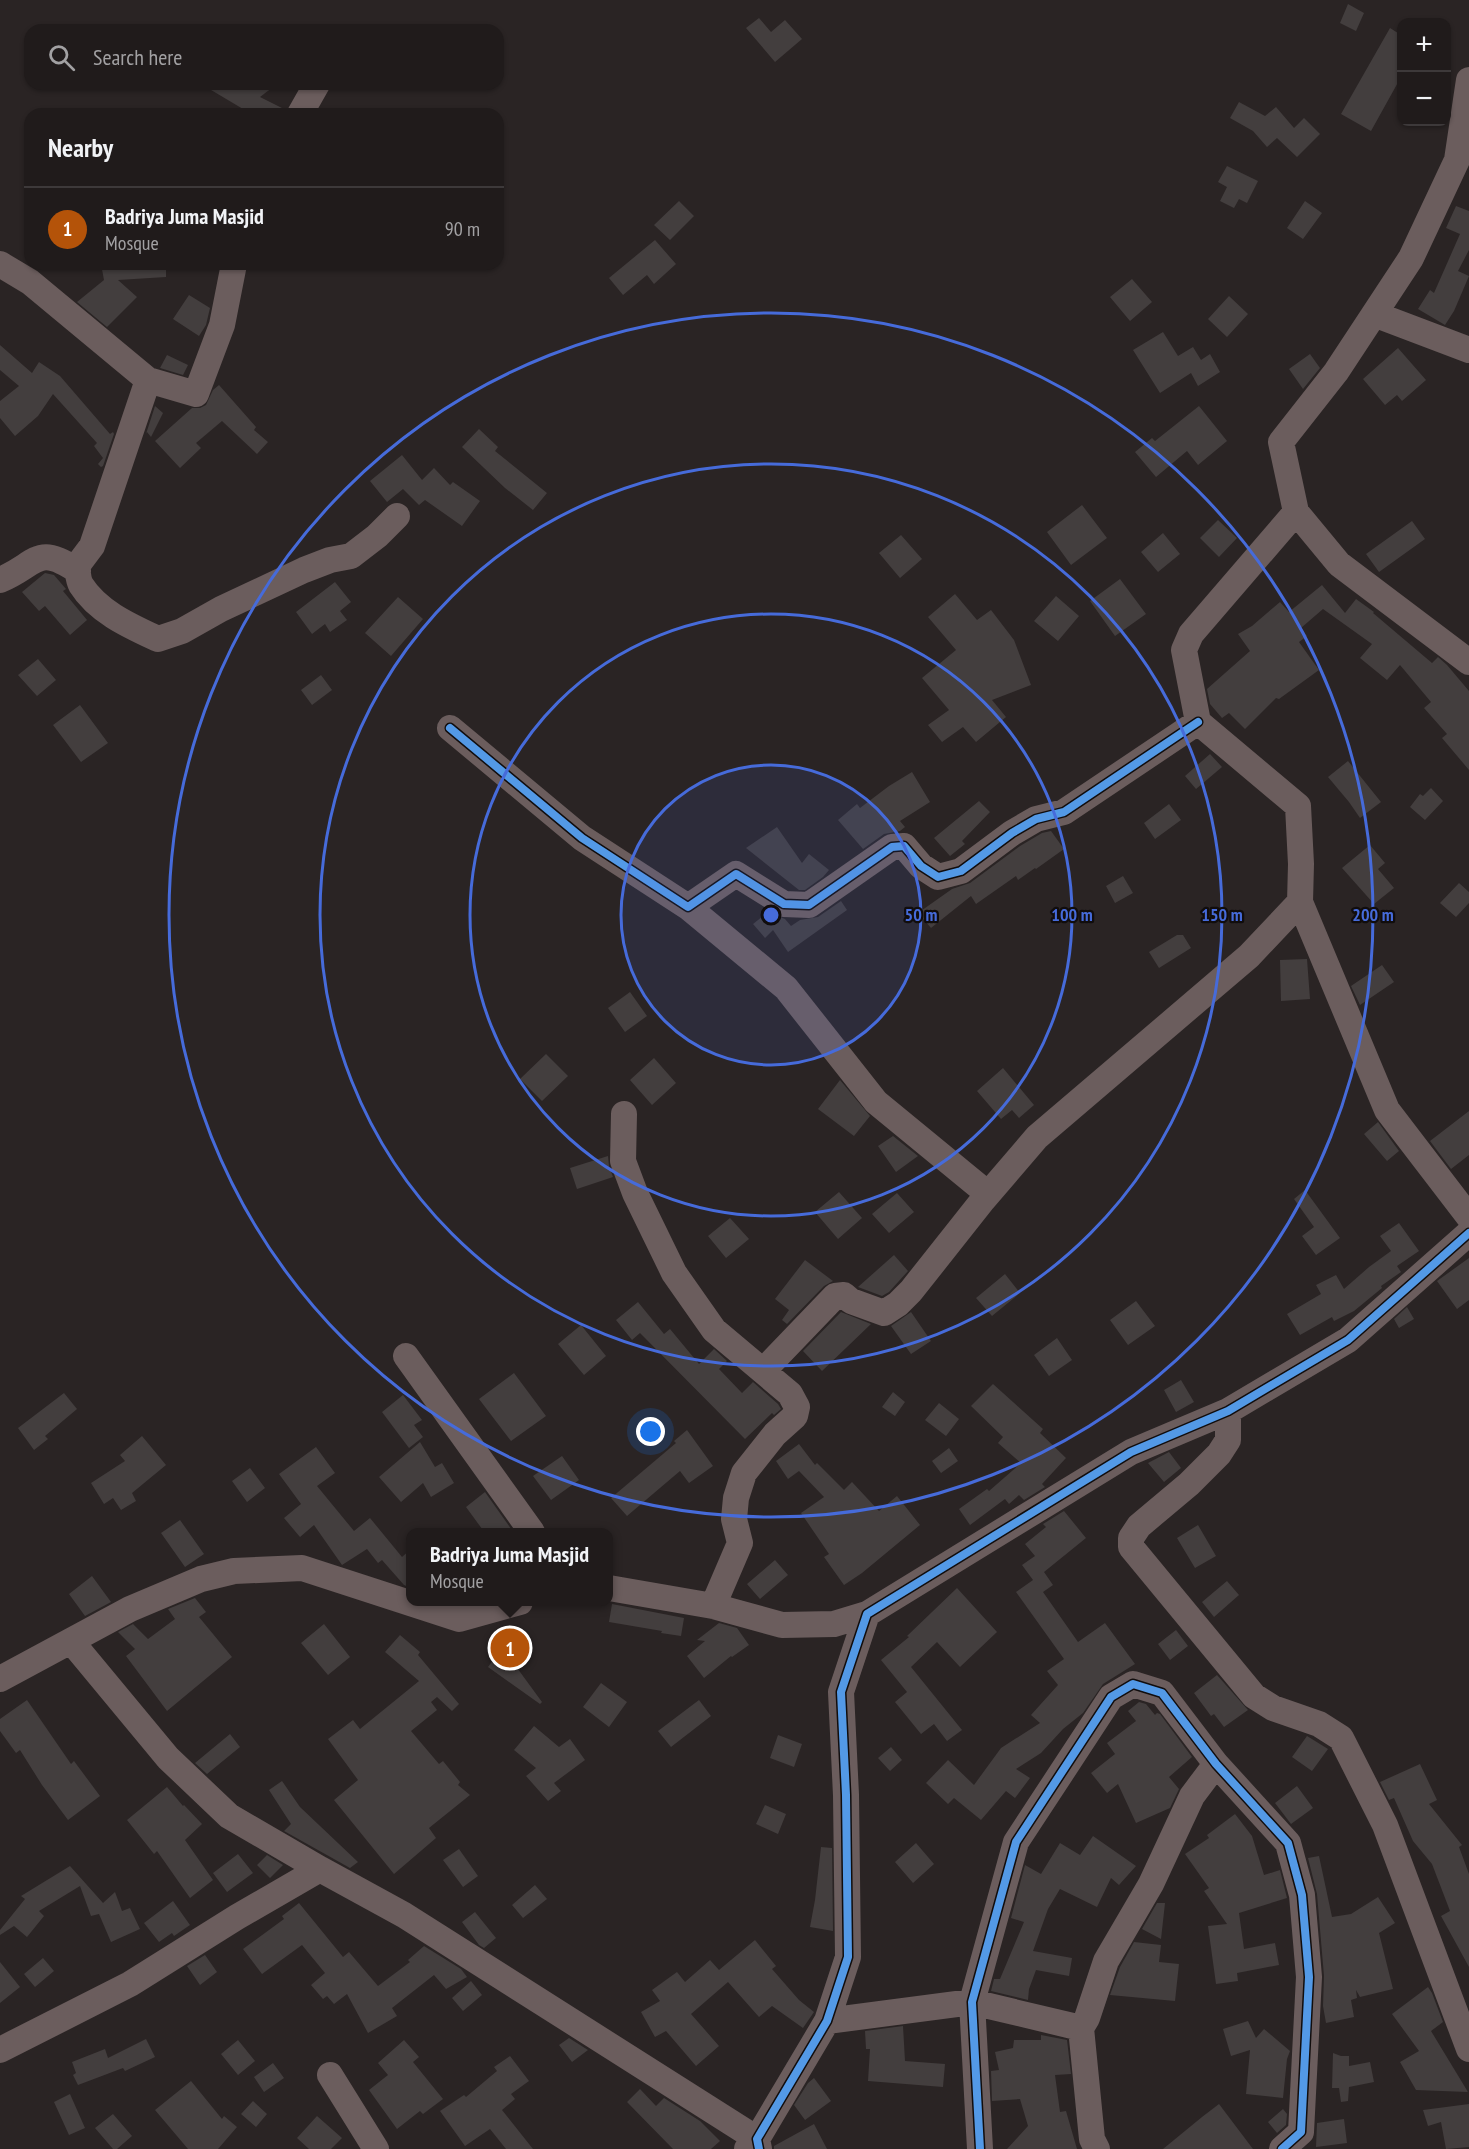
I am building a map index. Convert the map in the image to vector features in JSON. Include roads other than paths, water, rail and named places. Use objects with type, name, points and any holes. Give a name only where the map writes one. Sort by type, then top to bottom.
[{"type":"street","points":[[1469,80],[1457,160],[1411,258],[1336,372],[1281,442],[1296,512],[1339,564],[1469,662]]},
{"type":"street","points":[[303,108],[314,90]]},
{"type":"street","points":[[0,264],[30,282],[148,380],[196,394],[222,325],[233,270]]},
{"type":"street","points":[[1374,314],[1469,350]]},
{"type":"street","points":[[148,380],[92,546],[77,566],[79,583],[99,605],[129,625],[158,639],[182,631],[304,570],[330,560],[351,556],[377,536],[397,516]]},
{"type":"street","points":[[1296,512],[1191,634],[1184,650],[1198,722],[1298,806],[1300,902],[1387,1110],[1469,1217]]},
{"type":"street","points":[[0,580],[40,557],[51,556],[78,571]]},
{"type":"street","points":[[688,907],[736,874],[784,903],[809,905],[892,847],[904,846],[921,866],[938,877],[961,871],[1012,833],[1036,819],[1064,812],[1198,722]]},
{"type":"street","points":[[450,728],[582,838],[688,907],[786,988],[876,1102],[988,1194]]},
{"type":"street","points":[[763,1371],[835,1296],[844,1295],[851,1301],[884,1313],[898,1304],[911,1292],[988,1194],[1037,1137],[1249,956],[1300,902]]},
{"type":"street","points":[[624,1114],[623,1161],[635,1193],[674,1273],[714,1330],[790,1395],[797,1407],[795,1416],[775,1434],[744,1473],[736,1498],[734,1519],[740,1543],[713,1606]]},
{"type":"street","points":[[613,1589],[713,1606],[782,1625],[834,1624],[867,1614],[1131,1452],[1228,1411],[1348,1340],[1469,1233]]},
{"type":"street","points":[[405,1356],[528,1528]]},
{"type":"street","points":[[1228,1411],[1228,1440],[1218,1454],[1189,1484],[1139,1526],[1131,1538],[1131,1547],[1254,1696],[1273,1708],[1319,1724],[1341,1738],[1385,1825],[1469,2049]]},
{"type":"street","points":[[0,1679],[130,1609],[201,1580],[234,1571],[302,1568],[406,1602]]},
{"type":"street","points":[[419,1606],[459,1619],[506,1606]]},
{"type":"street","points":[[71,1641],[168,1758],[229,1816],[404,1915],[754,2146],[826,2021],[848,1957],[846,1795],[841,1692],[867,1614]]},
{"type":"street","points":[[980,2149],[972,2002],[1016,1842],[1111,1697],[1133,1684],[1162,1693],[1216,1764],[1288,1843],[1302,1895],[1309,1977],[1301,2132],[1282,2149]]},
{"type":"street","points":[[1097,2149],[1092,2139],[1081,2028],[1087,2018],[1106,1961],[1152,1884],[1191,1796],[1216,1764]]},
{"type":"street","points":[[0,2050],[130,1984],[237,1917],[320,1869]]},
{"type":"street","points":[[826,2021],[972,2002],[1081,2028]]},
{"type":"street","points":[[330,2075],[376,2149]]},
{"type":"place","name":"Badriya Juma Masjid","points":[[510,1648]]}]
